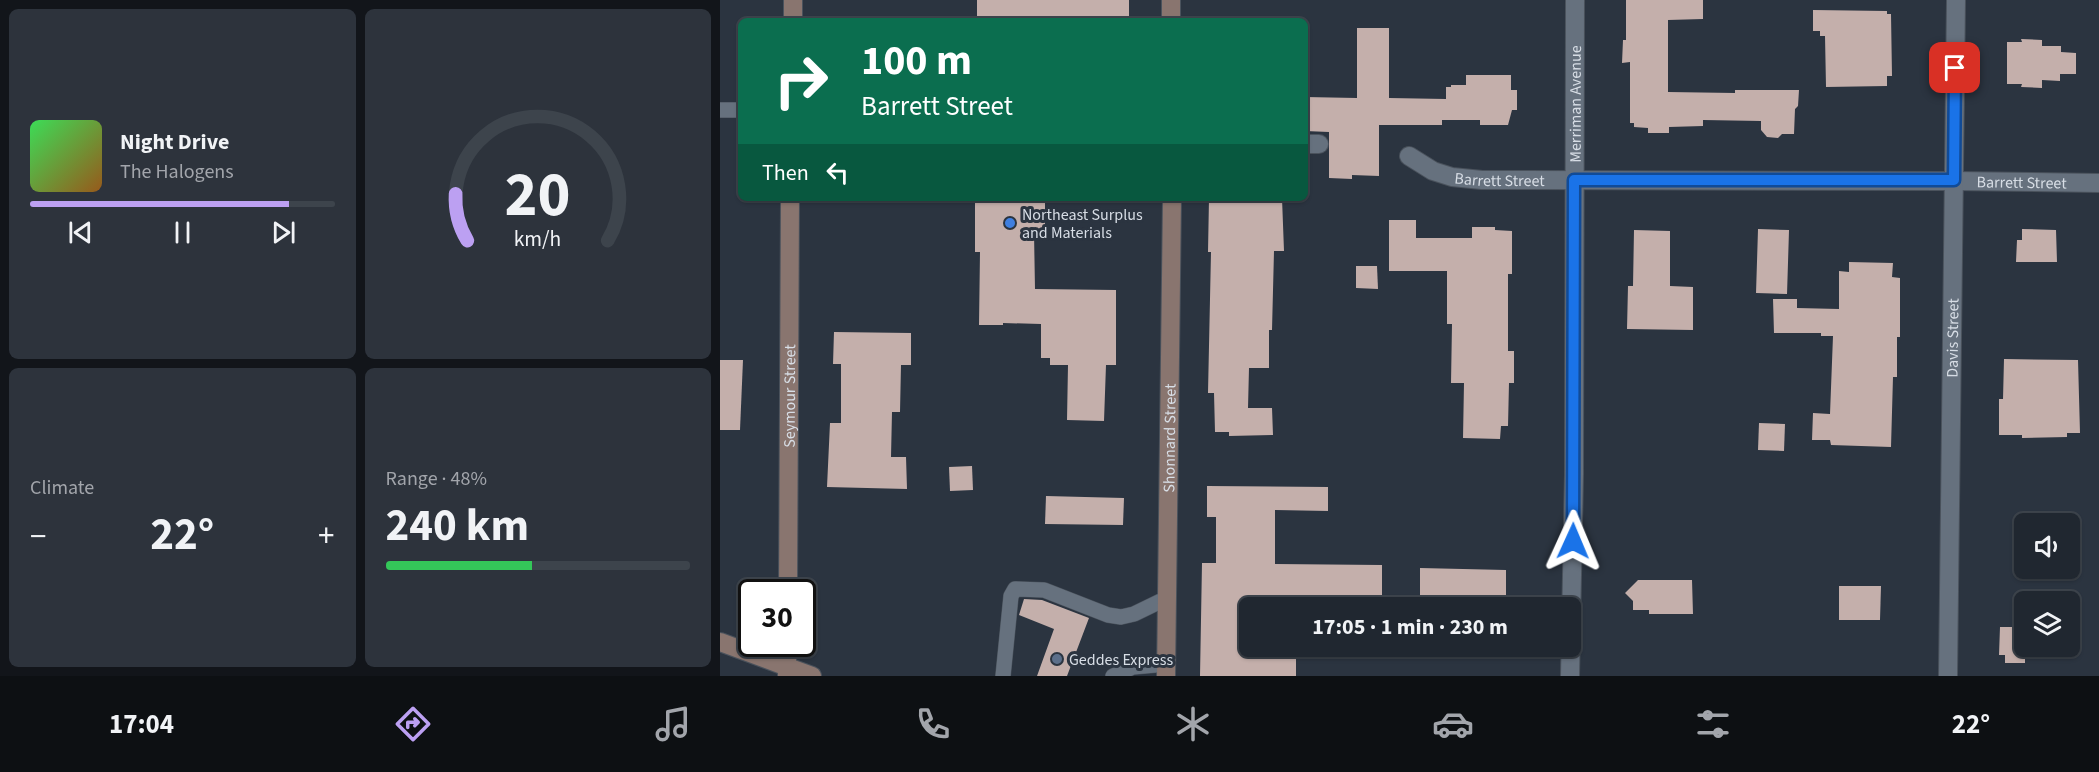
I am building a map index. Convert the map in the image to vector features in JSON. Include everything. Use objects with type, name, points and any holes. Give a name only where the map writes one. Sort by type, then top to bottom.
[{"type":"street","points":[[793,0],[793,18]]},
{"type":"street","points":[[1171,0],[1171,18]]},
{"type":"street","name":"Merriman Avenue","points":[[1570,676],[1574,474],[1575,0]]},
{"type":"street","name":"Davis Street","points":[[1948,676],[1956,0]]},
{"type":"street","name":"Barrett Street","points":[[1409,156],[1433,171],[1452,177],[1482,180],[1954,180],[2099,183]]},
{"type":"street","name":"Seymour Street","points":[[788,579],[790,201]]},
{"type":"street","name":"Shonnard Street","points":[[1166,670],[1172,201]]},
{"type":"street","points":[[720,642],[787,671],[812,676]]},
{"type":"lane","points":[[720,110],[738,110]]},
{"type":"lane","points":[[1003,676],[1011,596],[1015,590],[1044,590],[1108,615],[1121,617],[1134,614],[1167,598]]},
{"type":"lane","points":[[1113,676],[1134,667],[1166,670]]},
{"type":"building","points":[[977,0],[1129,0],[1129,18],[977,18]]},
{"type":"building","points":[[1626,0],[1703,0],[1703,19],[1668,20],[1668,92],[1735,93],[1735,90],[1799,90],[1798,106],[1795,109],[1794,134],[1782,134],[1778,138],[1767,137],[1761,130],[1761,121],[1703,120],[1703,126],[1669,127],[1669,133],[1648,133],[1648,128],[1634,127],[1634,123],[1630,123],[1630,62],[1622,63],[1623,40],[1626,40]]},
{"type":"building","points":[[1813,10],[1887,11],[1887,14],[1891,14],[1892,76],[1887,76],[1887,86],[1826,87],[1825,36],[1820,36],[1820,31],[1813,31]]},
{"type":"building","points":[[1357,28],[1389,28],[1389,98],[1446,99],[1446,87],[1466,85],[1466,75],[1511,75],[1511,90],[1517,90],[1517,110],[1512,110],[1508,125],[1480,125],[1480,120],[1442,120],[1442,125],[1379,125],[1379,176],[1352,175],[1352,179],[1329,178],[1329,132],[1308,131],[1308,97],[1357,98]]},
{"type":"building","points":[[2021,39],[2042,40],[2042,46],[2061,46],[2061,52],[2076,53],[2076,74],[2060,74],[2060,81],[2042,80],[2042,88],[2007,84],[2007,42],[2022,42]]},
{"type":"building","points":[[975,201],[1045,201],[1045,232],[1034,232],[1035,289],[1116,290],[1116,365],[1106,365],[1104,421],[1067,420],[1068,365],[1050,365],[1050,358],[1041,358],[1041,324],[979,325],[980,252],[975,252]]},
{"type":"building","points":[[1209,201],[1282,201],[1284,251],[1274,251],[1269,368],[1249,368],[1248,408],[1272,408],[1273,435],[1229,436],[1229,432],[1215,432],[1214,393],[1208,393],[1211,252],[1208,252]]},
{"type":"building","points":[[1389,220],[1416,220],[1416,238],[1472,238],[1472,227],[1495,227],[1495,230],[1512,231],[1512,274],[1508,274],[1508,351],[1514,351],[1514,383],[1509,383],[1508,426],[1501,426],[1500,439],[1463,438],[1464,383],[1451,383],[1452,324],[1447,324],[1447,271],[1389,271]]},
{"type":"building","points":[[1758,229],[1789,230],[1787,294],[1756,293]]},
{"type":"building","points":[[2022,229],[2056,230],[2057,262],[2016,262],[2017,240],[2022,240]]},
{"type":"building","points":[[1634,230],[1670,231],[1670,286],[1693,287],[1693,330],[1627,329],[1628,286],[1633,286]]},
{"type":"building","points":[[1849,262],[1893,263],[1892,277],[1900,278],[1900,337],[1897,337],[1897,377],[1893,377],[1891,447],[1831,445],[1830,440],[1812,440],[1813,413],[1830,414],[1833,336],[1821,336],[1821,333],[1774,333],[1773,299],[1797,299],[1797,308],[1839,309],[1839,271],[1849,272]]},
{"type":"building","points":[[1356,266],[1377,266],[1378,289],[1356,288]]},
{"type":"building","points":[[834,332],[911,333],[911,365],[901,365],[900,412],[892,412],[891,457],[906,457],[907,489],[827,487],[830,423],[841,423],[841,364],[833,364]]},
{"type":"building","points":[[2004,359],[2078,360],[2080,433],[2067,433],[2067,437],[2022,438],[2022,435],[1999,435],[1999,399],[2003,399]]},
{"type":"building","points":[[720,360],[743,360],[740,430],[720,430]]},
{"type":"building","points":[[1759,423],[1785,424],[1784,451],[1758,450]]},
{"type":"building","points":[[972,466],[973,490],[950,491],[949,467]]},
{"type":"building","points":[[1207,486],[1328,487],[1328,511],[1275,510],[1275,564],[1382,565],[1382,597],[1239,597],[1239,657],[1296,657],[1296,676],[1200,676],[1202,563],[1216,563],[1216,517],[1207,517]]},
{"type":"building","points":[[1046,496],[1124,498],[1123,525],[1045,524]]},
{"type":"building","points":[[1420,568],[1506,570],[1506,597],[1420,597]]},
{"type":"building","points":[[1638,580],[1692,580],[1693,614],[1649,614],[1649,610],[1633,610],[1633,601],[1625,593]]},
{"type":"building","points":[[1839,586],[1881,586],[1880,620],[1839,620]]},
{"type":"building","points":[[1024,599],[1042,600],[1089,618],[1067,676],[1037,676],[1054,629],[1019,615]]},
{"type":"building","points":[[2000,627],[2014,627],[2014,657],[2025,657],[2025,663],[2005,663],[2005,655],[1999,655]]},
{"type":"place","name":"Northeast Surplus and Materials","points":[[1010,223]]},
{"type":"place","name":"Geddes Express","points":[[1057,659]]},
{"type":"route","points":[[1573,541],[1574,180],[1954,180],[1955,68]]}]
